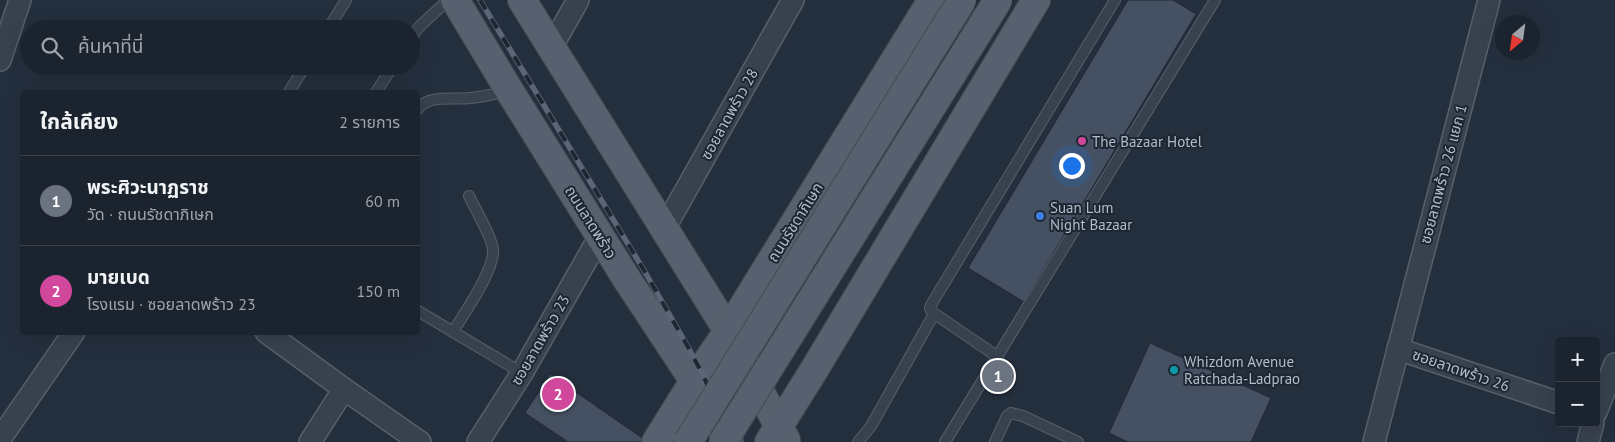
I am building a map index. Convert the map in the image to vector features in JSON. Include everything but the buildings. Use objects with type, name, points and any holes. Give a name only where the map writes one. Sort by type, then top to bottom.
[{"type":"main road","name":"ถนนลาดพร้าว","points":[[455,0],[600,236],[694,381],[729,442]]},
{"type":"main road","points":[[522,0],[728,331],[778,437]]},
{"type":"main road","name":"ถนนรัชดาภิเษก","points":[[656,442],[728,331],[932,0]]},
{"type":"main road","name":"ถนนรัชดาภิเษก","points":[[688,442],[962,0]]},
{"type":"main road","points":[[970,0],[993,13],[1007,15],[1035,2]]},
{"type":"main road","points":[[723,442],[998,0]]},
{"type":"main road","points":[[778,437],[1035,2]]},
{"type":"street","points":[[0,60],[20,0]]},
{"type":"street","points":[[551,48],[578,0]]},
{"type":"street","name":"ซอยลาดพร้าว 28","points":[[664,229],[793,0]]},
{"type":"street","name":"ซอยลาดพร้าว 26 แยก 1","points":[[1398,349],[1489,0]]},
{"type":"street","name":"ซอยลาดพร้าว 23","points":[[478,442],[522,373],[600,236]]},
{"type":"street","points":[[0,439],[72,335]]},
{"type":"street","points":[[270,335],[420,442]]},
{"type":"street","name":"ซอยลาดพร้าว 26","points":[[1374,442],[1398,349],[1555,402]]},
{"type":"street","points":[[1600,402],[1615,364]]},
{"type":"street","points":[[310,442],[344,389]]},
{"type":"street","points":[[1588,442],[1592,427]]},
{"type":"lane","points":[[334,20],[346,0]]},
{"type":"lane","points":[[420,25],[448,0]]},
{"type":"lane","points":[[998,357],[934,314],[930,308],[935,296],[1115,0]]},
{"type":"lane","points":[[945,442],[1215,0]]},
{"type":"lane","points":[[290,90],[299,75]]},
{"type":"lane","points":[[377,90],[387,75]]},
{"type":"lane","points":[[420,105],[432,100],[468,99],[509,90]]},
{"type":"lane","points":[[453,332],[485,277],[492,258],[493,248],[469,196]]},
{"type":"lane","points":[[420,312],[522,373]]},
{"type":"lane","points":[[858,442],[871,426],[934,314]]},
{"type":"lane","points":[[995,442],[1007,416],[1011,413],[1023,416],[1078,442]]},
{"type":"railway","points":[[480,0],[645,272],[688,347],[704,377],[714,402],[725,442]]},
{"type":"place","name":"The Bazaar Hotel","points":[[1082,141]]},
{"type":"place","name":"Suan Lum Night Bazaar","points":[[1040,216]]},
{"type":"place","name":"Whizdom Avenue Ratchada-Ladprao","points":[[1174,370]]},
{"type":"place","name":"พระศิวะนาฏราช","points":[[998,376]]},
{"type":"place","name":"มายเบด","points":[[558,394]]}]
